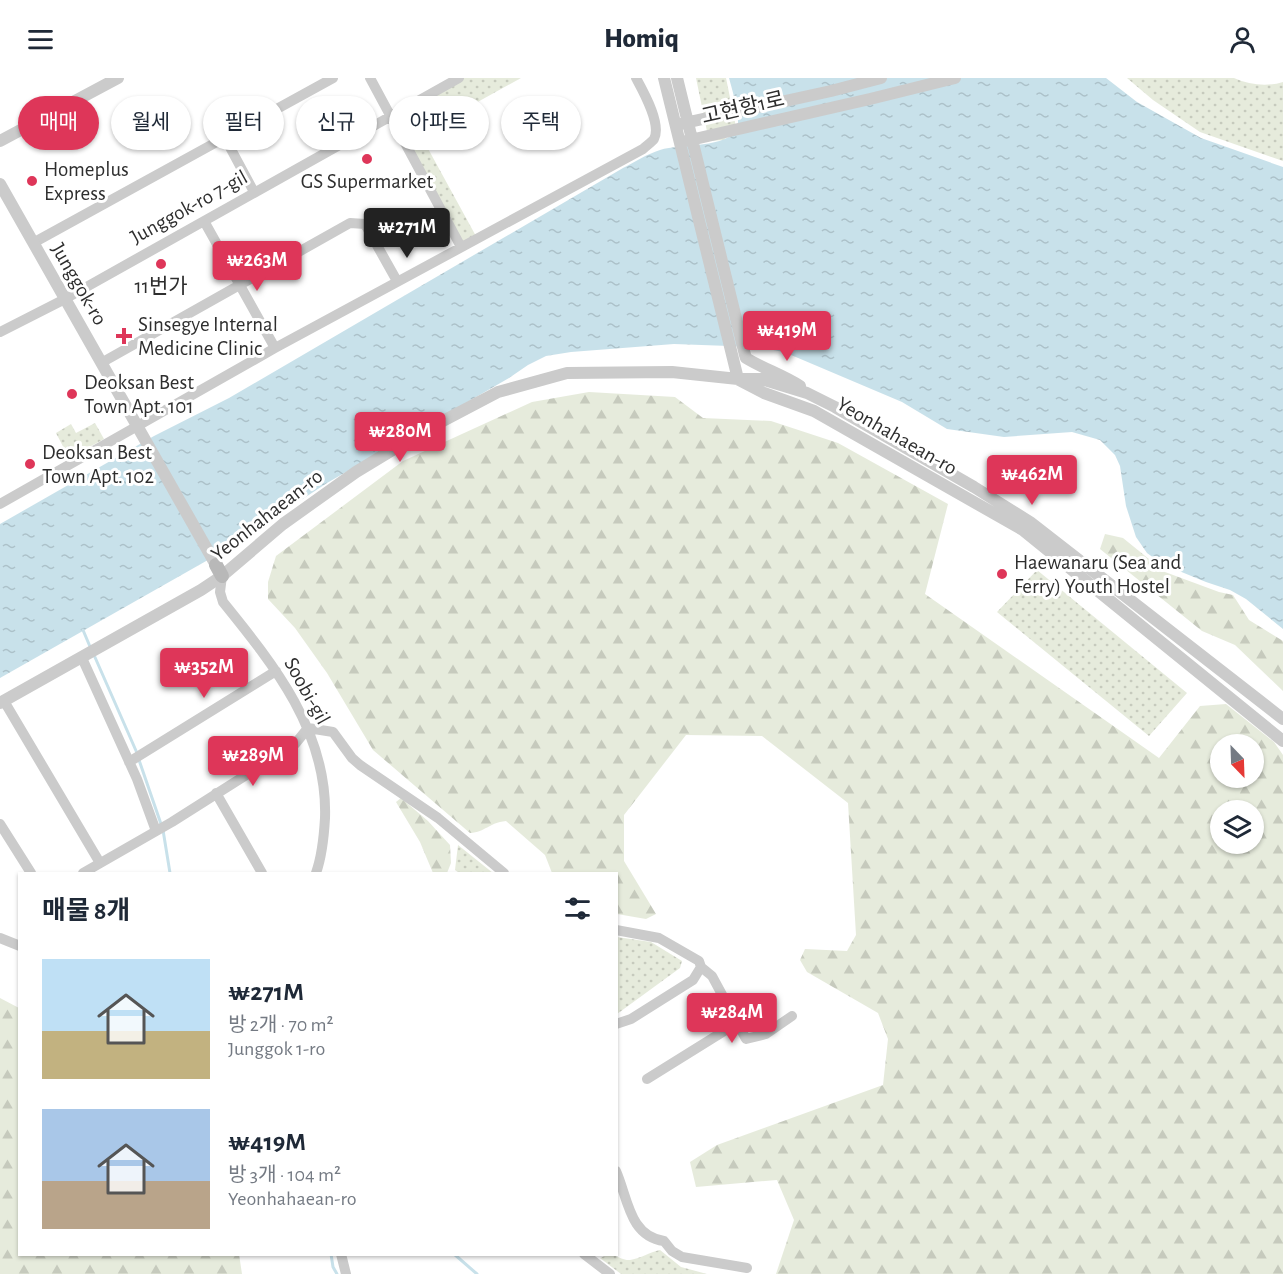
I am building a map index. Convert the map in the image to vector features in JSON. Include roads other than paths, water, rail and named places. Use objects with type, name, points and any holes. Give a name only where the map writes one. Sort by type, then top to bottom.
[{"type":"street","points":[[0,141],[118,78]]},
{"type":"street","points":[[284,105],[333,78]]},
{"type":"street","points":[[370,78],[389,113]]},
{"type":"street","name":"Junggok-ro 7-gil","points":[[425,96],[459,78]]},
{"type":"street","points":[[0,504],[140,431],[275,348],[643,149],[654,140],[657,129],[636,78]]},
{"type":"street","points":[[664,78],[681,124],[693,140],[746,358],[765,370],[786,378],[807,393]]},
{"type":"street","points":[[677,78],[681,124],[679,142],[738,379]]},
{"type":"street","name":"고현항1로","points":[[681,124],[881,78]]},
{"type":"street","name":"고현항1로","points":[[679,142],[954,78]]},
{"type":"street","name":"Junggok-ro 7-gil","points":[[0,332],[65,299],[389,116]]},
{"type":"street","points":[[33,243],[203,150]]},
{"type":"street","points":[[231,150],[254,192]]},
{"type":"street","points":[[409,150],[461,247]]},
{"type":"street","name":"Junggok-ro","points":[[0,184],[219,570]]},
{"type":"street","points":[[204,220],[275,348]]},
{"type":"street","points":[[101,363],[350,223],[365,224],[397,281]]},
{"type":"street","name":"Yeonhahaean-ro","points":[[82,658],[201,590],[219,570],[356,472],[422,432],[498,392],[567,373],[672,372],[738,379],[761,379],[807,393],[835,407],[956,476],[1030,522],[1283,719]]},
{"type":"street","name":"Yeonhahaean-ro","points":[[738,379],[764,393],[814,411],[1023,530],[1283,741]]},
{"type":"street","name":"Soobi-gil","points":[[219,570],[223,602],[276,671],[308,728],[326,794],[324,834],[316,872]]},
{"type":"street","points":[[100,863],[2,702],[82,658],[129,762],[156,831]]},
{"type":"street","points":[[129,762],[276,671]]},
{"type":"street","points":[[84,872],[172,822],[295,744],[308,728],[333,732],[360,765],[438,818],[503,872]]},
{"type":"street","points":[[216,793],[261,872]]},
{"type":"street","points":[[0,824],[30,872]]},
{"type":"street","points":[[618,930],[659,938],[699,961],[701,967],[712,976],[746,1039],[766,1034],[792,1016]]},
{"type":"street","points":[[0,938],[18,945]]},
{"type":"street","points":[[618,1023],[631,1019],[693,980],[701,967]]},
{"type":"street","points":[[647,1079],[737,1023]]},
{"type":"street","points":[[619,1186],[634,1223],[654,1240],[664,1241],[672,1251],[682,1257],[747,1268]]},
{"type":"street","points":[[341,1256],[346,1274]]},
{"type":"street","points":[[587,1256],[610,1274]]},
{"type":"water","points":[[729,78],[1106,78],[1137,102],[1201,138],[1283,167],[1283,629],[1246,599],[1230,590],[1162,564],[1147,553],[1136,537],[1126,506],[1120,466],[1115,455],[1100,440],[1072,432],[1004,437],[947,429],[902,402],[784,352],[757,347],[674,344],[546,356],[327,483],[222,552],[0,678],[0,524],[154,436],[229,398],[641,158],[660,150],[714,142],[732,135],[737,128],[738,118]]},
{"type":"waterway","points":[[83,630],[91,649]]},
{"type":"waterway","points":[[94,655],[137,753]]},
{"type":"waterway","points":[[139,760],[161,824]]},
{"type":"waterway","points":[[163,830],[170,872]]},
{"type":"waterway","points":[[331,1256],[337,1274]]},
{"type":"waterway","points":[[456,1256],[477,1274]]},
{"type":"place","name":"GS Supermarket","points":[[367,159]]},
{"type":"place","name":"Homeplus Express","points":[[32,181]]},
{"type":"place","name":"11번가","points":[[161,264]]},
{"type":"place","name":"Sinsegye Internal Medicine Clinic","points":[[124,336]]},
{"type":"place","name":"Deoksan Best Town Apt. 101","points":[[72,394]]},
{"type":"place","name":"Deoksan Best Town Apt. 102","points":[[30,464]]},
{"type":"place","name":"Haewanaru (Sea and Ferry) Youth Hostel","points":[[1002,574]]}]
